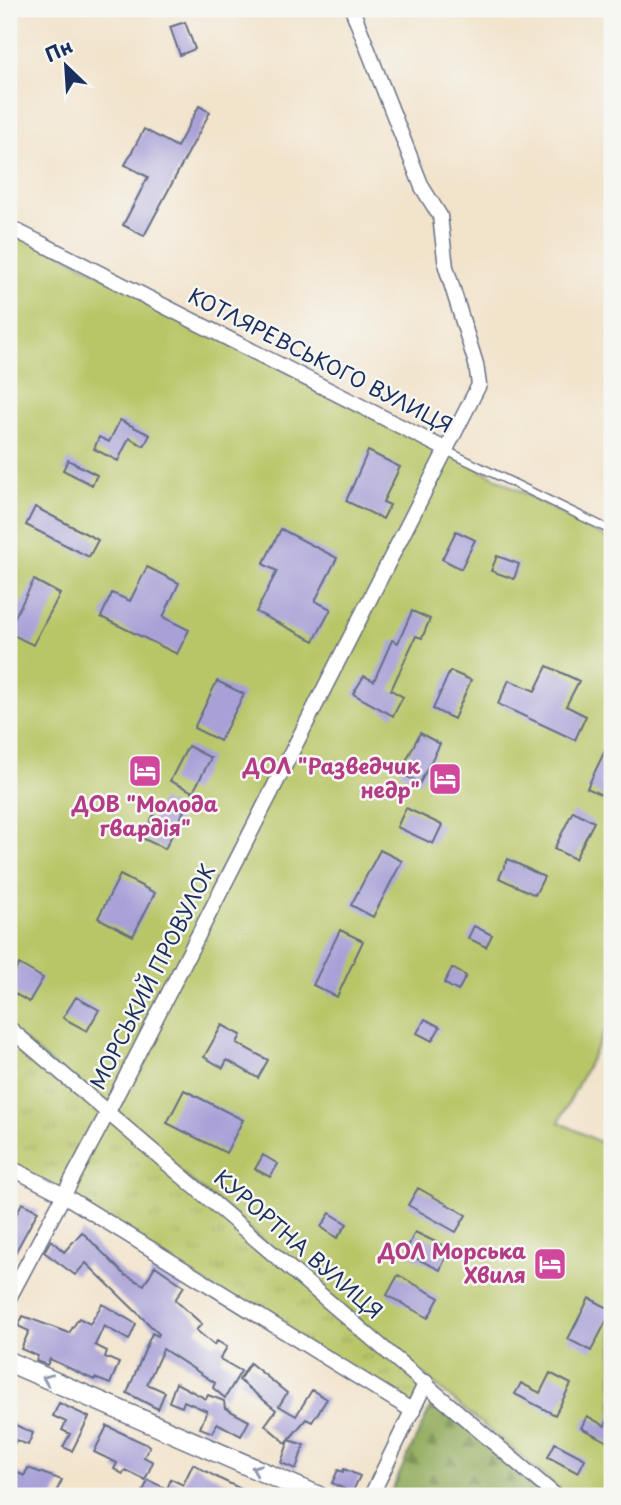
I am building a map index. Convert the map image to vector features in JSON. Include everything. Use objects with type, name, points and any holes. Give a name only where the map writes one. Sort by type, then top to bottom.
[{"type":"main road","points":[[9,1362],[318,1496]]},
{"type":"street","name":"МОРСЬКИЙ ПРОВУЛОК","points":[[9,1298],[62,1194],[109,1111],[479,385],[476,364],[453,298],[440,216],[422,187],[352,9]]},
{"type":"street","name":"КОТЛЯРЕВСЬКОГО ВУЛИЦЯ","points":[[9,227],[445,449]]},
{"type":"street","name":"КУРОРТНА ВУЛИЦЯ","points":[[9,1028],[426,1382],[556,1496]]},
{"type":"street","points":[[9,1167],[62,1194],[413,1411]]},
{"type":"street","points":[[371,1496],[426,1382]]},
{"type":"lane","name":"КОТЛЯРЕВСЬКОГО ВУЛИЦЯ","points":[[445,449],[612,531]]},
{"type":"green space","points":[[9,227],[446,451],[612,541],[612,1017],[559,1122],[612,1148],[612,1496],[568,1496],[9,1028]]},
{"type":"green space","points":[[9,1026],[425,1382],[413,1408],[9,1166]]},
{"type":"green space","points":[[434,1400],[545,1496],[389,1496]]},
{"type":"building","points":[[185,22],[195,49],[180,55],[170,27]]},
{"type":"building","points":[[199,106],[210,112],[144,236],[123,225],[148,177],[125,165],[144,129],[177,147]]},
{"type":"building","points":[[120,420],[150,435],[144,446],[129,438],[118,461],[94,449],[99,437],[109,442]]},
{"type":"building","points":[[368,451],[400,467],[383,502],[390,505],[383,519],[346,501]]},
{"type":"building","points":[[68,460],[97,475],[92,485],[63,470]]},
{"type":"building","points":[[35,507],[98,540],[89,557],[26,525]]},
{"type":"building","points":[[281,529],[337,558],[315,601],[331,609],[314,641],[256,612],[277,571],[263,564]]},
{"type":"building","points":[[456,531],[475,540],[461,569],[442,559]]},
{"type":"building","points":[[497,556],[519,564],[514,579],[491,571]]},
{"type":"building","points":[[147,567],[179,583],[163,617],[189,630],[177,654],[101,617],[112,593],[130,601]]},
{"type":"building","points":[[34,580],[60,594],[33,645],[9,633],[9,628]]},
{"type":"building","points":[[412,611],[430,619],[422,638],[416,636],[391,690],[403,697],[393,716],[353,694],[364,676],[374,681],[392,640],[398,643]]},
{"type":"building","points":[[547,666],[579,681],[566,706],[586,716],[575,740],[498,704],[509,680],[535,691]]},
{"type":"building","points":[[450,671],[471,680],[454,719],[433,709]]},
{"type":"building","points":[[217,681],[244,694],[220,741],[194,728]]},
{"type":"building","points":[[420,733],[440,744],[420,783],[400,773]]},
{"type":"building","points":[[612,736],[612,790],[608,798],[587,788]]},
{"type":"building","points":[[188,746],[211,758],[193,792],[170,781]]},
{"type":"building","points":[[161,800],[184,811],[165,849],[142,838]]},
{"type":"building","points":[[406,808],[442,825],[433,844],[397,827]]},
{"type":"building","points":[[573,811],[594,822],[575,859],[554,849]]},
{"type":"building","points":[[380,850],[402,861],[373,917],[351,905]]},
{"type":"building","points":[[508,859],[544,877],[535,895],[499,878]]},
{"type":"building","points":[[120,875],[155,893],[133,936],[98,918]]},
{"type":"building","points":[[474,926],[492,935],[486,947],[468,938]]},
{"type":"building","points":[[340,930],[363,941],[337,997],[313,985]]},
{"type":"building","points":[[19,964],[43,978],[29,1002],[9,990],[9,982]]},
{"type":"building","points":[[452,968],[466,976],[458,991],[444,983]]},
{"type":"building","points":[[76,997],[99,1010],[87,1031],[63,1018]]},
{"type":"building","points":[[425,1019],[440,1027],[432,1041],[417,1033]]},
{"type":"building","points":[[222,1025],[241,1035],[237,1043],[268,1060],[258,1078],[227,1060],[223,1068],[204,1057]]},
{"type":"building","points":[[184,1090],[243,1120],[226,1153],[167,1123]]},
{"type":"building","points":[[263,1155],[278,1164],[270,1177],[255,1169]]},
{"type":"building","points":[[418,1188],[466,1215],[456,1232],[408,1205]]},
{"type":"building","points":[[22,1203],[38,1211],[9,1264],[9,1228]]},
{"type":"building","points":[[330,1213],[347,1224],[337,1238],[321,1227]]},
{"type":"building","points":[[82,1232],[125,1275],[144,1285],[155,1266],[184,1286],[175,1300],[202,1324],[196,1330],[214,1345],[217,1341],[227,1347],[220,1359],[241,1371],[225,1398],[213,1388],[215,1383],[163,1349],[147,1384],[165,1392],[158,1409],[127,1393],[152,1333],[158,1336],[159,1334],[86,1263],[75,1275],[44,1252],[51,1240],[64,1252]]},
{"type":"building","points":[[415,1232],[450,1249],[440,1270],[405,1253]]},
{"type":"building","points":[[398,1275],[439,1298],[428,1318],[387,1295]]},
{"type":"building","points":[[589,1298],[612,1310],[591,1351],[568,1339]]},
{"type":"building","points":[[102,1304],[136,1324],[129,1340],[104,1326],[95,1345],[107,1351],[105,1357],[119,1363],[110,1384],[95,1378],[94,1380],[50,1359],[47,1365],[36,1361],[38,1356],[21,1349],[29,1331],[18,1326],[23,1316],[69,1333],[79,1318],[90,1324]]},
{"type":"building","points":[[250,1363],[287,1393],[279,1406],[296,1416],[312,1390],[327,1399],[312,1422],[306,1419],[286,1443],[265,1425],[276,1410],[239,1380]]},
{"type":"building","points":[[550,1373],[571,1384],[555,1415],[515,1394],[521,1383],[540,1393]]},
{"type":"building","points":[[176,1383],[206,1399],[208,1395],[224,1401],[225,1408],[249,1421],[241,1436],[217,1423],[213,1433],[200,1428],[207,1411],[184,1401],[182,1407],[169,1402]]},
{"type":"building","points":[[59,1403],[89,1417],[72,1451],[63,1447],[70,1434],[62,1430],[66,1422],[53,1416]]},
{"type":"building","points":[[612,1411],[612,1444],[581,1428],[587,1416],[605,1426]]},
{"type":"building","points":[[9,1422],[33,1433],[28,1445],[16,1440],[9,1455]]},
{"type":"building","points":[[107,1426],[150,1446],[144,1457],[153,1462],[145,1480],[125,1470],[123,1474],[114,1469],[117,1463],[94,1452]]},
{"type":"building","points":[[289,1440],[304,1445],[296,1469],[281,1463]]},
{"type":"building","points":[[555,1443],[585,1459],[578,1473],[548,1457]]},
{"type":"building","points":[[193,1464],[256,1496],[141,1496],[148,1480],[167,1489],[171,1479],[183,1485]]},
{"type":"building","points":[[9,1468],[24,1476],[28,1468],[62,1480],[54,1496],[9,1496]]},
{"type":"building","points":[[344,1469],[360,1476],[352,1493],[332,1483],[338,1470],[343,1472]]},
{"type":"place","name":"ДОВ \"Молода гвардія\"","points":[[145,771]]},
{"type":"place","name":"ДОЛ \"Разведчик недр\"","points":[[445,779]]},
{"type":"place","name":"ДОЛ Морська Хвиля","points":[[550,1264]]}]
